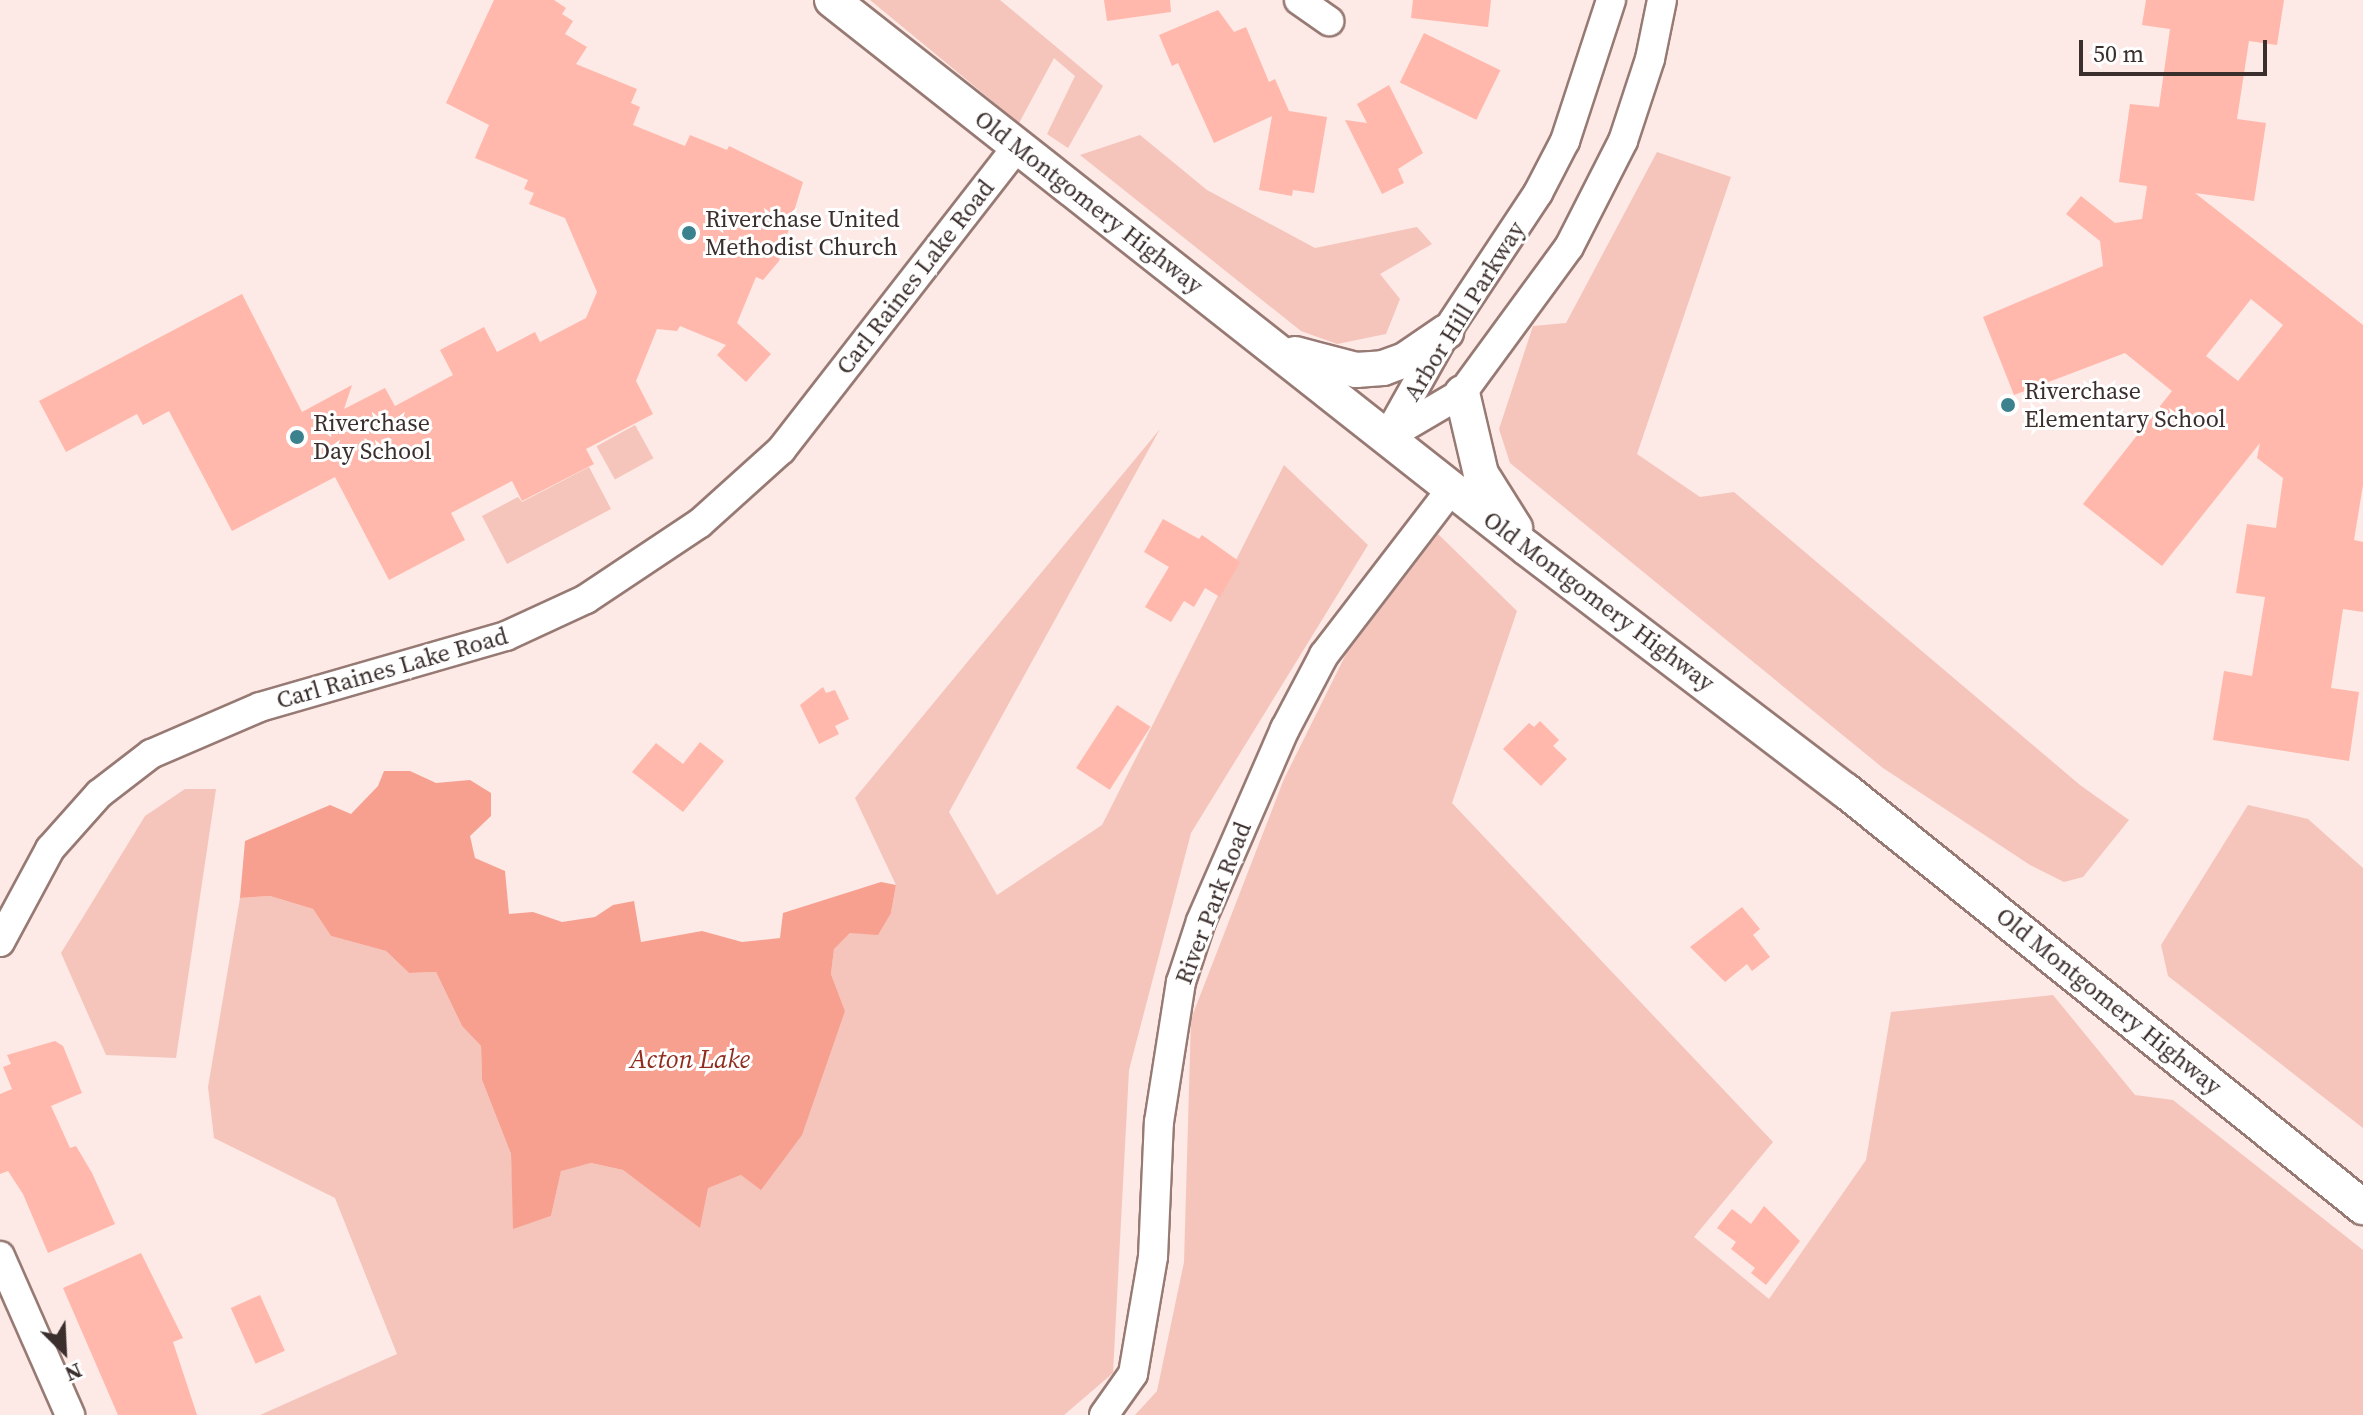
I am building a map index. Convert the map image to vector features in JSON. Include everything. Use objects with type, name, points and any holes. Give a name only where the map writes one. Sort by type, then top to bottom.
[{"type":"street","name":"Old Montgomery Highway","points":[[832,0],[1528,549],[1907,839],[2363,1207]]},
{"type":"street","points":[[1299,0],[1329,21]]},
{"type":"street","name":"Arbor Hill Parkway","points":[[1387,437],[1446,332],[1494,267],[1565,141],[1611,0]]},
{"type":"street","name":"Arbor Hill Parkway","points":[[1387,437],[1462,393],[1576,234],[1623,141],[1650,59],[1662,0]]},
{"type":"street","name":"Carl Raines Lake Road","points":[[0,942],[50,849],[99,794],[151,754],[260,707],[506,636],[586,599],[700,523],[781,450],[1018,146]]},
{"type":"street","points":[[1275,348],[1327,365],[1370,369],[1405,360],[1446,332]]},
{"type":"street","points":[[1462,393],[1481,474],[1528,549]]},
{"type":"street","name":"River Park Road","points":[[1104,1415],[1133,1374],[1153,1257],[1159,1122],[1181,982],[1201,921],[1285,729],[1324,655],[1452,488]]},
{"type":"street","points":[[0,1256],[70,1415]]},
{"type":"shaded area","points":[[870,0],[1000,0],[1103,86],[1068,148],[1047,134],[1075,76],[1054,58],[1019,123]]},
{"type":"shaded area","points":[[1140,135],[1207,190],[1315,248],[1417,227],[1432,244],[1380,274],[1400,299],[1386,334],[1337,344],[1301,331],[1080,155]]},
{"type":"shaded area","points":[[1657,152],[1731,177],[1637,454],[1700,497],[1734,492],[2080,785],[2129,820],[2083,877],[2064,882],[2030,865],[1883,768],[1510,463],[1499,429],[1533,326],[1566,323]]},
{"type":"shaded area","points":[[635,425],[653,458],[615,480],[597,446]]},
{"type":"shaded area","points":[[1160,429],[949,812],[997,895],[1102,825],[1284,465],[1368,545],[1191,833],[1129,1070],[1113,1373],[1064,1415],[260,1415],[397,1354],[335,1198],[214,1138],[208,1087],[240,898],[270,896],[313,909],[331,936],[386,951],[409,973],[436,972],[462,1026],[481,1046],[482,1080],[511,1154],[514,1228],[551,1216],[561,1170],[591,1163],[623,1170],[700,1227],[707,1188],[741,1175],[845,1011],[831,974],[834,948],[850,933],[891,913],[896,885],[855,798]]},
{"type":"shaded area","points":[[589,467],[611,509],[507,564],[482,516],[518,497],[522,502]]},
{"type":"shaded area","points":[[1438,534],[1517,611],[1452,803],[1773,1142],[1694,1237],[1769,1299],[1866,1160],[1891,1012],[2053,995],[2135,1095],[2173,1100],[2363,1250],[2363,1415],[1135,1415],[1157,1391],[1184,1262],[1191,1019],[1284,779],[1346,654]]},
{"type":"shaded area","points":[[185,789],[216,789],[176,1058],[106,1055],[61,953],[145,816]]},
{"type":"shaded area","points":[[2248,805],[2308,819],[2363,868],[2363,1128],[2168,976],[2161,945]]},
{"type":"water","name":"Acton Lake","points":[[384,771],[410,771],[436,783],[470,780],[491,793],[491,816],[470,836],[475,858],[505,871],[509,914],[533,912],[562,922],[595,917],[613,905],[634,901],[641,942],[702,931],[742,942],[780,938],[783,913],[881,882],[896,885],[891,913],[878,935],[850,933],[834,949],[831,974],[845,1011],[802,1135],[761,1190],[741,1175],[708,1188],[700,1228],[623,1170],[591,1163],[561,1171],[551,1216],[513,1229],[511,1154],[482,1080],[481,1046],[462,1026],[436,972],[409,973],[386,951],[331,936],[313,909],[270,896],[240,898],[245,841],[330,805],[351,814],[378,786]]},
{"type":"building","name":"Riverchase United Methodist Church","points":[[494,0],[554,0],[566,8],[562,14],[573,21],[565,34],[587,47],[576,64],[637,89],[631,103],[640,107],[633,125],[685,146],[690,135],[727,150],[729,146],[803,182],[779,261],[763,280],[756,277],[737,323],[771,354],[746,382],[717,355],[726,345],[680,326],[677,331],[657,329],[636,381],[653,414],[586,449],[594,464],[522,501],[512,481],[451,513],[465,540],[389,580],[335,477],[232,531],[169,411],[143,425],[137,414],[66,452],[39,401],[242,294],[302,412],[352,385],[344,409],[385,388],[395,406],[453,375],[440,350],[484,327],[497,352],[535,332],[540,342],[586,318],[597,292],[565,218],[529,204],[534,193],[524,189],[528,180],[475,158],[489,125],[446,103]]},
{"type":"building","points":[[1104,0],[1170,0],[1171,12],[1107,21]]},
{"type":"building","points":[[1413,0],[1491,0],[1488,27],[1411,18]]},
{"type":"building","name":"Riverchase Elementary School","points":[[2146,0],[2284,0],[2277,45],[2249,41],[2237,119],[2266,123],[2254,201],[2195,193],[2363,325],[2363,485],[2354,540],[2363,542],[2363,612],[2343,609],[2331,688],[2359,692],[2349,761],[2213,740],[2224,671],[2252,676],[2265,597],[2236,593],[2247,524],[2276,528],[2283,478],[2257,458],[2260,443],[2162,566],[2083,504],[2172,391],[2125,353],[2014,395],[1983,317],[2103,266],[2100,241],[2066,214],[2081,196],[2115,223],[2142,219],[2147,186],[2119,182],[2130,104],[2159,107],[2170,29],[2142,25]],"holes":[[[2251,299],[2283,325],[2238,381],[2206,356]]]},
{"type":"building","points":[[1218,10],[1234,32],[1246,27],[1269,82],[1275,79],[1289,111],[1327,117],[1314,193],[1293,190],[1292,196],[1259,190],[1272,116],[1214,143],[1178,63],[1172,66],[1159,35]]},
{"type":"building","points":[[1424,33],[1500,70],[1476,120],[1400,82]]},
{"type":"building","points":[[1389,85],[1423,153],[1398,169],[1404,183],[1382,194],[1345,120],[1367,123],[1357,104]]},
{"type":"building","points":[[1163,519],[1199,539],[1202,535],[1240,562],[1220,597],[1205,588],[1194,607],[1184,601],[1171,622],[1145,607],[1169,567],[1144,552]]},
{"type":"building","points":[[823,687],[826,693],[835,690],[849,719],[835,726],[839,734],[819,744],[800,705]]},
{"type":"building","points":[[1117,705],[1151,727],[1110,790],[1076,768]]},
{"type":"building","points":[[1540,721],[1559,740],[1553,746],[1567,759],[1541,786],[1503,749],[1529,723],[1534,727]]},
{"type":"building","points":[[700,742],[724,761],[683,812],[632,772],[656,743],[683,764]]},
{"type":"building","points":[[1742,907],[1760,929],[1753,935],[1770,957],[1752,971],[1747,964],[1725,982],[1690,947]]},
{"type":"building","points":[[55,1041],[63,1046],[82,1093],[51,1106],[70,1148],[76,1146],[92,1173],[115,1224],[48,1253],[23,1194],[8,1171],[0,1174],[0,1094],[12,1089],[3,1067],[11,1064],[7,1055]]},
{"type":"building","points":[[1764,1206],[1800,1241],[1766,1285],[1751,1273],[1755,1268],[1731,1249],[1736,1242],[1717,1228],[1732,1209],[1751,1224]]},
{"type":"building","points":[[141,1253],[183,1338],[173,1342],[197,1415],[118,1415],[63,1288]]},
{"type":"building","points":[[260,1295],[285,1351],[256,1364],[231,1308]]},
{"type":"place","name":"Riverchase United Methodist Church","points":[[689,233]]},
{"type":"place","name":"Riverchase Elementary School","points":[[2008,405]]},
{"type":"place","name":"Riverchase Day School","points":[[297,437]]}]
